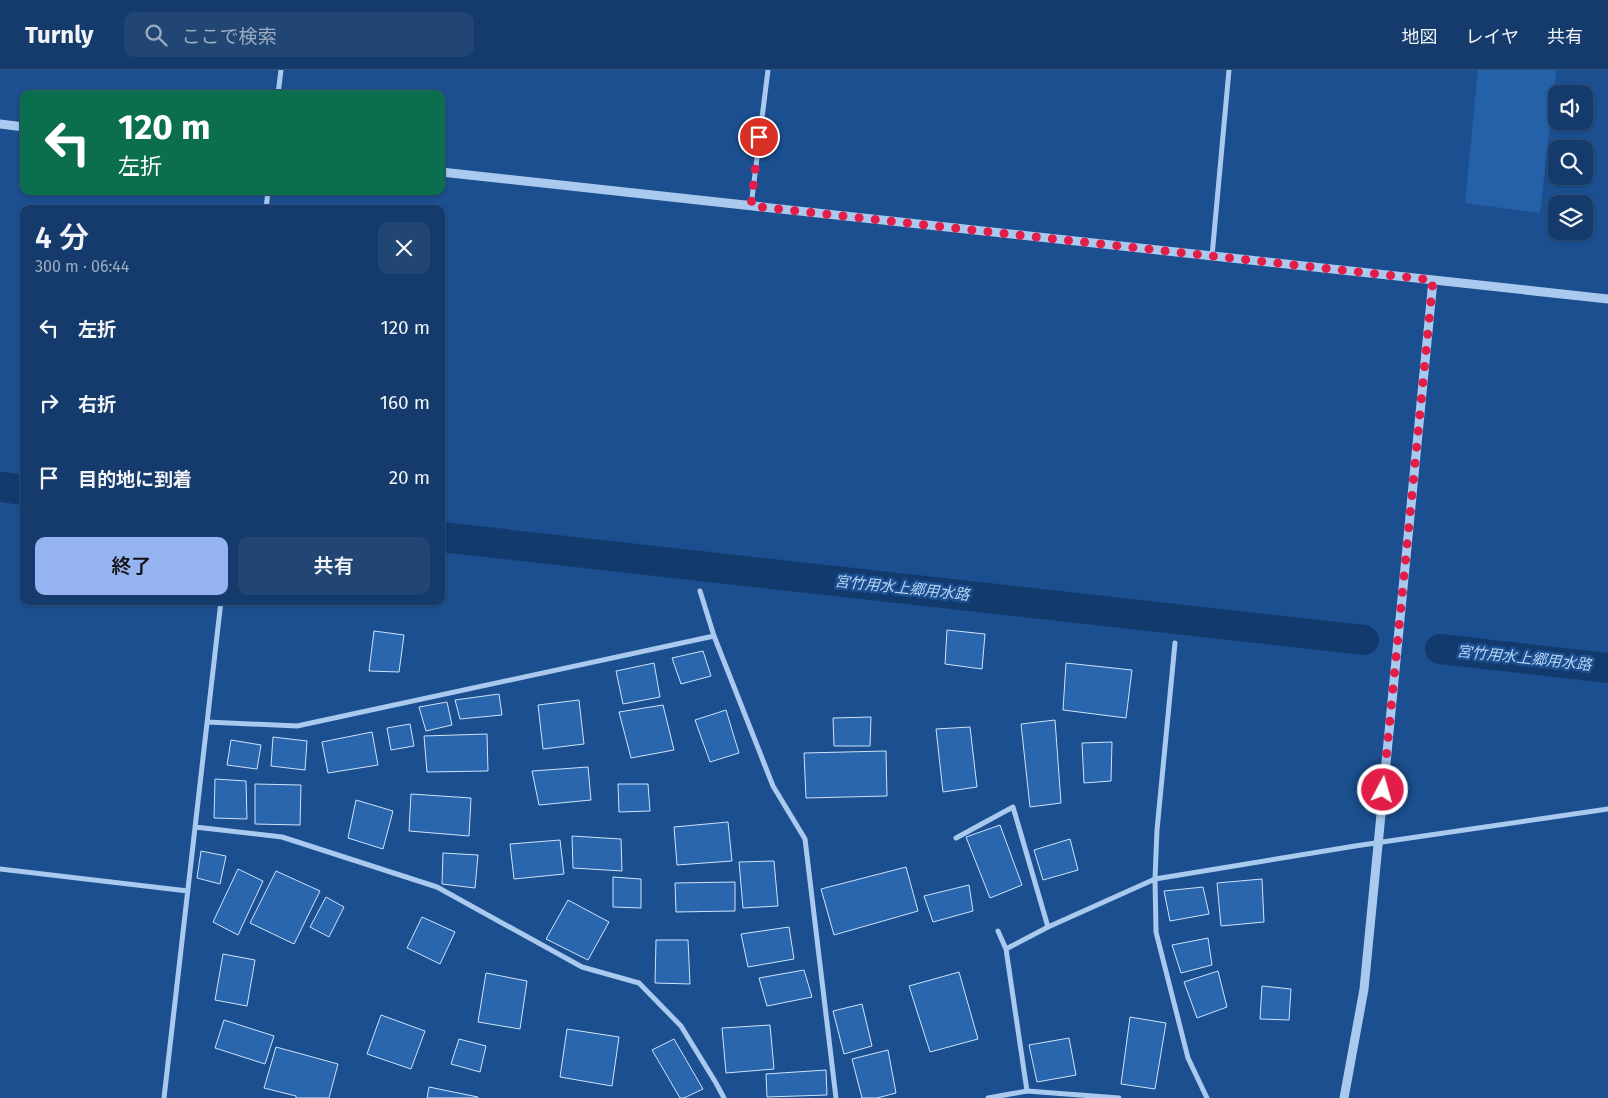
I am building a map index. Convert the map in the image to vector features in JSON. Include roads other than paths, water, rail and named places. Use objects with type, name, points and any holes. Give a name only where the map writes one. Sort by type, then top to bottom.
[{"type":"street","points":[[278,90],[281,70]]},
{"type":"street","points":[[751,206],[768,70]]},
{"type":"street","points":[[1212,256],[1229,70]]},
{"type":"street","points":[[0,124],[20,126]]},
{"type":"street","points":[[445,172],[1608,299]]},
{"type":"street","points":[[1344,1098],[1364,989],[1433,280]]},
{"type":"street","points":[[700,591],[714,636],[773,786],[805,840],[836,1098]]},
{"type":"street","points":[[164,1098],[220,605]]},
{"type":"street","points":[[207,722],[297,726],[714,636]]},
{"type":"street","points":[[1174,643],[1156,830],[1156,932],[1188,1058],[1207,1098]]},
{"type":"street","points":[[956,838],[1013,807],[1048,927]]},
{"type":"street","points":[[1006,949],[1048,927],[1155,879],[1608,808]]},
{"type":"street","points":[[195,827],[282,837],[437,888],[582,967],[639,983],[681,1026],[724,1098]]},
{"type":"street","points":[[0,869],[188,891]]},
{"type":"street","points":[[998,931],[1006,949],[1027,1091]]},
{"type":"street","points":[[988,1098],[1027,1091],[1119,1098]]},
{"type":"waterway","name":"宮竹用水上郷用水路","points":[[0,487],[20,490]]},
{"type":"waterway","name":"宮竹用水上郷用水路","points":[[445,537],[1364,640]]},
{"type":"waterway","name":"宮竹用水上郷用水路","points":[[1440,649],[1608,668]]}]
